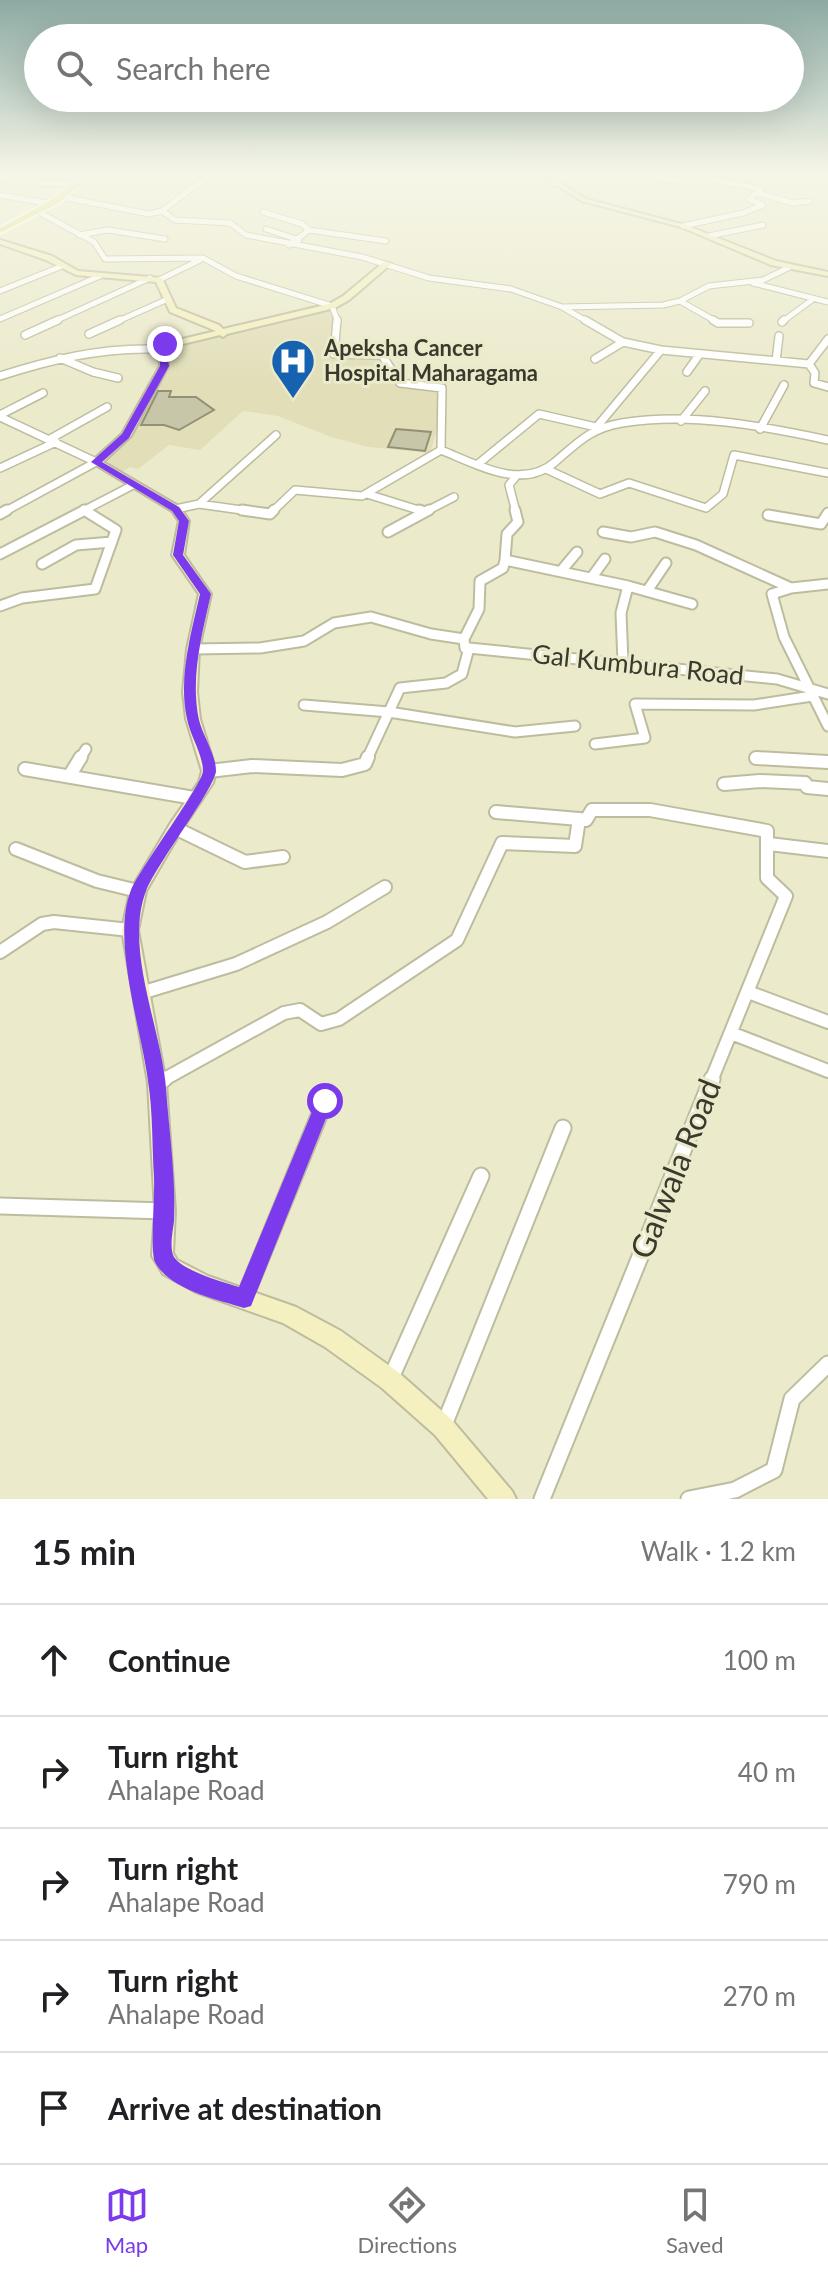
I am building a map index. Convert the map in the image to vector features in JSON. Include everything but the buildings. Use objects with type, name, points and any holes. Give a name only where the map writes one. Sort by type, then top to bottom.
[{"type":"street","points":[[9,245],[49,258],[76,273],[154,279]]},
{"type":"street","points":[[96,245],[109,260],[203,258],[236,276],[332,306]]},
{"type":"street","points":[[289,245],[337,252],[429,278],[511,289],[562,307],[623,342],[699,355],[809,364]]},
{"type":"street","points":[[732,245],[790,267],[828,274]]},
{"type":"street","points":[[25,335],[203,258]]},
{"type":"street","points":[[0,376],[60,358],[116,349],[152,349],[332,306],[387,264]]},
{"type":"street","points":[[0,291],[62,266]]},
{"type":"street","points":[[753,283],[790,267]]},
{"type":"street","points":[[0,319],[100,276]]},
{"type":"street","points":[[154,279],[173,310],[216,327],[223,334]]},
{"type":"street","points":[[562,307],[592,304],[635,307],[680,301],[709,286],[753,283],[828,302]]},
{"type":"street","points":[[89,334],[168,299]]},
{"type":"street","points":[[782,322],[813,299]]},
{"type":"street","points":[[680,301],[718,323],[749,323]]},
{"type":"street","points":[[332,306],[338,322],[334,354],[382,355],[400,383],[442,388],[441,450]]},
{"type":"street","points":[[776,361],[779,336]]},
{"type":"street","points":[[809,364],[828,339]]},
{"type":"street","points":[[595,359],[623,342]]},
{"type":"street","points":[[0,514],[96,462],[126,436],[164,366],[164,360],[152,349]]},
{"type":"street","points":[[441,450],[517,475],[530,476],[546,469],[575,441],[596,428],[616,405],[620,394],[661,350]]},
{"type":"street","points":[[687,372],[699,355]]},
{"type":"street","points":[[60,358],[93,372],[118,378]]},
{"type":"street","points":[[809,364],[815,373],[814,383],[828,387]]},
{"type":"street","points":[[760,429],[784,385]]},
{"type":"street","points":[[681,421],[705,391]]},
{"type":"street","points":[[0,416],[43,393]]},
{"type":"street","points":[[0,468],[107,407]]},
{"type":"street","points":[[478,464],[539,414],[596,428],[652,420],[681,421],[828,440]]},
{"type":"street","points":[[0,416],[96,462],[176,509],[184,521],[178,555],[205,594],[193,649],[190,692],[193,719],[209,771],[206,783],[138,891],[130,930],[157,1083],[165,1211],[162,1256],[170,1267],[203,1285],[288,1314],[333,1339],[390,1380],[443,1427],[504,1499]]},
{"type":"street","points":[[199,504],[276,435]]},
{"type":"street","points":[[176,509],[199,504],[270,514],[295,490],[362,496],[441,450]]},
{"type":"street","points":[[546,469],[600,494],[629,483],[706,508],[714,506],[724,491],[734,455],[828,473]]},
{"type":"street","points":[[209,771],[252,766],[357,768],[365,764],[376,745],[400,688],[413,684],[448,683],[463,675],[468,664],[466,644],[479,609],[480,581],[503,568],[507,534],[518,522],[509,485],[517,475]]},
{"type":"street","points":[[0,554],[133,485]]},
{"type":"street","points":[[367,494],[425,512]]},
{"type":"street","points":[[388,532],[454,497]]},
{"type":"street","points":[[2,609],[22,598],[95,589],[116,530],[84,510]]},
{"type":"street","points":[[768,515],[821,524],[828,513]]},
{"type":"street","points":[[603,532],[641,537],[655,532],[696,545],[791,588]]},
{"type":"street","points":[[42,564],[76,545],[112,542]]},
{"type":"street","points":[[561,571],[577,552]]},
{"type":"street","points":[[592,577],[605,559]]},
{"type":"street","points":[[505,560],[592,577],[692,604]]},
{"type":"street","points":[[647,591],[666,563]]},
{"type":"street","points":[[828,584],[791,588],[772,594],[784,637],[828,726]]},
{"type":"street","points":[[623,662],[621,613],[628,586]]},
{"type":"street","name":"Gal Kumbura Road","points":[[193,649],[260,648],[304,641],[334,623],[371,617],[466,644],[777,679],[809,692],[828,694]]},
{"type":"street","points":[[595,744],[645,738],[635,704],[754,705],[809,692]]},
{"type":"street","points":[[304,705],[389,712],[515,732],[575,726]]},
{"type":"street","points":[[70,775],[86,749]]},
{"type":"street","points":[[756,758],[828,762]]},
{"type":"street","points":[[25,769],[194,798]]},
{"type":"street","points":[[724,784],[805,783],[807,787],[828,789]]},
{"type":"street","points":[[496,812],[586,820],[592,810],[650,810],[767,831],[769,844],[828,851]]},
{"type":"street","points":[[157,1083],[284,1013],[300,1010],[321,1024],[339,1019],[457,940],[502,843],[575,846],[579,819]]},
{"type":"street","points":[[175,828],[208,841],[245,862],[283,857]]},
{"type":"street","name":"Galwala Road","points":[[542,1499],[786,896],[767,878],[769,844]]},
{"type":"street","points":[[16,849],[97,881],[138,891]]},
{"type":"street","points":[[141,993],[236,964],[327,922],[385,887]]},
{"type":"street","points":[[0,952],[42,924],[54,922],[130,930]]},
{"type":"street","points":[[748,992],[828,1022]]},
{"type":"street","points":[[731,1033],[828,1071]]},
{"type":"street","points":[[244,1299],[325,1101]]},
{"type":"street","points":[[443,1427],[563,1128]]},
{"type":"street","points":[[390,1380],[481,1176]]},
{"type":"street","points":[[0,1206],[165,1211]]},
{"type":"street","points":[[689,1499],[739,1495],[774,1470],[792,1399],[828,1364]]},
{"type":"shaded area","name":"Apeksha Cancer Hospital Maharagama","points":[[331,309],[337,327],[332,354],[379,357],[398,385],[439,389],[436,433],[430,453],[369,447],[331,437],[278,416],[243,411],[200,450],[169,445],[138,469],[130,467],[119,474],[99,462],[130,435],[170,360],[155,348]]},
{"type":"place","name":"Apeksha Cancer Hospital Maharagama","points":[[293,400]]},
{"type":"route","points":[[165,344],[152,349],[165,363],[126,436],[96,462],[176,509],[184,521],[178,555],[199,581],[205,594],[203,615],[193,649],[190,692],[193,719],[209,771],[206,783],[138,891],[130,930],[157,1083],[165,1211],[162,1256],[170,1267],[203,1285],[244,1299],[325,1101]]}]
